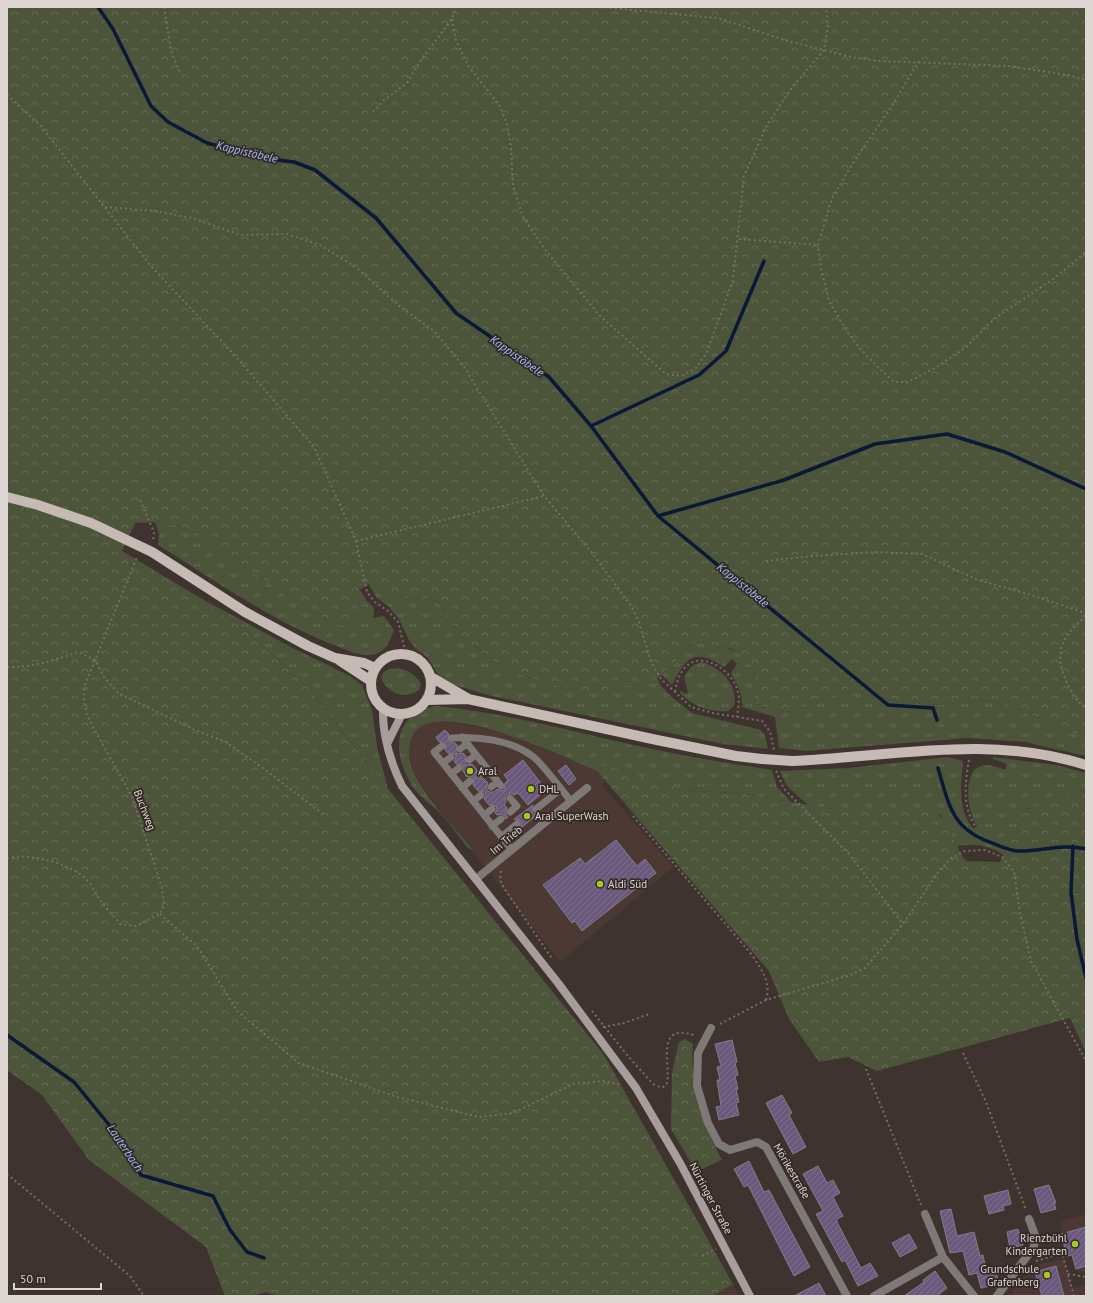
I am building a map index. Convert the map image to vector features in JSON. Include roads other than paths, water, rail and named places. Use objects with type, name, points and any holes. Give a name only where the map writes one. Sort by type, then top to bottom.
[{"type":"main road","points":[[7,497],[38,505],[91,523],[152,552],[245,612],[308,646],[335,658],[371,681]]},
{"type":"main road","points":[[406,654],[420,660],[427,668],[431,678],[430,693],[427,700],[420,708],[412,712],[402,714],[392,713],[383,708],[376,700],[372,691],[371,681],[375,668],[382,661],[391,656],[406,654]]},
{"type":"main road","points":[[335,658],[364,663],[375,668]]},
{"type":"main road","points":[[431,678],[468,699]]},
{"type":"main road","points":[[427,700],[468,699],[671,743],[736,756],[762,759],[792,761],[835,759],[947,748],[1026,752],[1069,760],[1086,765]]},
{"type":"street","name":"Nürtinger Straße","points":[[383,708],[382,724],[391,764],[402,786],[596,1033],[636,1088],[724,1245],[750,1296]]},
{"type":"street","points":[[387,744],[402,714]]},
{"type":"street","name":"Im Trieb","points":[[476,879],[587,788]]},
{"type":"street","name":"Mörikestraße","points":[[711,1028],[698,1053],[697,1086],[708,1123],[719,1144],[730,1150],[757,1142],[766,1146],[847,1296]]},
{"type":"street","points":[[925,1214],[943,1257],[974,1296]]},
{"type":"street","points":[[997,1296],[1034,1247],[1034,1235],[1029,1219]]},
{"type":"street","points":[[874,1296],[943,1257]]},
{"type":"lane","points":[[462,737],[499,784],[491,787]]},
{"type":"lane","points":[[452,738],[472,737],[511,745],[532,755],[571,801]]},
{"type":"lane","points":[[460,749],[467,744]]},
{"type":"lane","points":[[442,746],[434,752],[512,850]]},
{"type":"lane","points":[[469,760],[476,755]]},
{"type":"lane","points":[[443,763],[451,757]]},
{"type":"lane","points":[[451,774],[459,768]]},
{"type":"lane","points":[[480,774],[487,768]]},
{"type":"lane","points":[[462,788],[470,781]]},
{"type":"lane","points":[[536,809],[561,789]]},
{"type":"lane","points":[[473,801],[481,795]]},
{"type":"lane","points":[[510,798],[517,806],[510,812]]},
{"type":"lane","points":[[484,815],[492,808]]},
{"type":"lane","points":[[492,826],[501,819]]},
{"type":"lane","points":[[501,837],[517,824]]},
{"type":"waterway","name":"Kappistöbele","points":[[98,7],[113,29],[151,106],[168,122],[207,143],[261,158],[294,162],[315,170],[376,218],[456,313],[549,377],[591,426],[658,516],[888,705],[933,708],[937,720]]},
{"type":"waterway","points":[[591,426],[699,375],[726,351],[764,261]]},
{"type":"waterway","points":[[658,516],[784,480],[875,444],[947,434],[1005,452],[1086,489]]},
{"type":"waterway","name":"Kappistöbele","points":[[938,768],[949,805],[960,823],[968,831],[1004,848],[1016,851],[1060,847],[1077,847],[1086,849]]},
{"type":"waterway","name":"Kappistöbele","points":[[1073,846],[1071,892],[1077,939],[1086,978]]},
{"type":"waterway","name":"Lauterbach","points":[[7,1035],[74,1082],[119,1137],[141,1175],[213,1196],[230,1230],[247,1252],[264,1258]]},
{"type":"place","name":"Aral","points":[[470,771]]},
{"type":"place","name":"DHL","points":[[531,789]]},
{"type":"place","name":"Aral SuperWash","points":[[527,816]]},
{"type":"place","name":"Aldi Süd","points":[[600,884]]},
{"type":"place","name":"Rienzbühl Kindergarten","points":[[1075,1244]]},
{"type":"place","name":"Grundschule Grafenberg","points":[[1047,1275]]}]
